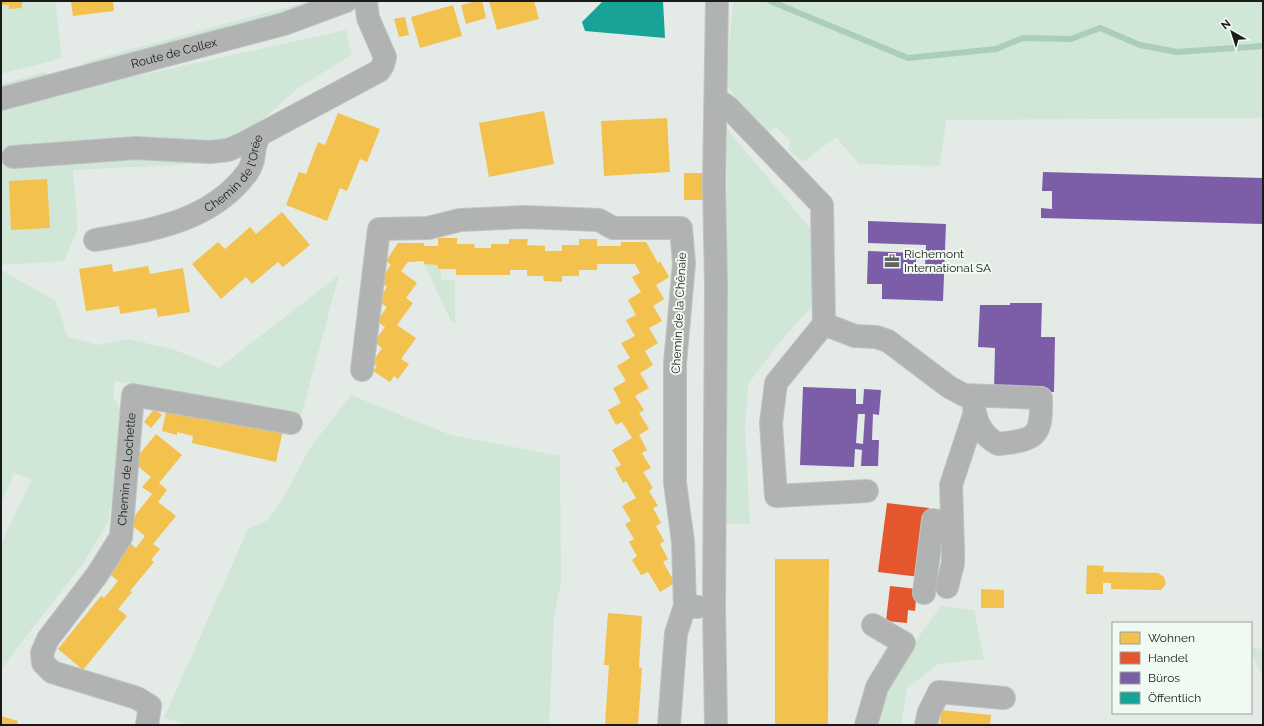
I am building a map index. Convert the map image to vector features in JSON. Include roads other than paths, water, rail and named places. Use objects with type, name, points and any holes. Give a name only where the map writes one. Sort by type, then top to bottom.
[{"type":"street","name":"Route de Collex","points":[[1,99],[284,24],[346,1]]},
{"type":"street","name":"Chemin de l'Orée","points":[[95,240],[159,228],[220,202],[236,188],[252,167],[255,141],[261,134],[379,71],[384,65],[385,57],[368,18],[366,1]]},
{"type":"street","points":[[716,725],[714,608],[714,182],[717,1]]},
{"type":"street","points":[[716,99],[728,107],[822,205],[824,324],[776,383],[771,423],[776,496],[866,491]]},
{"type":"street","points":[[13,157],[136,148],[210,152],[228,150],[261,134]]},
{"type":"street","name":"Chemin de la Chênaie","points":[[362,370],[379,229],[428,228],[460,220],[525,217],[599,220],[613,228],[681,228],[684,263],[675,372],[676,483],[683,542],[685,606],[676,633],[668,725]]},
{"type":"street","points":[[684,263],[715,261]]},
{"type":"street","points":[[824,324],[855,336],[876,337],[888,341],[949,387],[964,395],[974,406],[984,433],[998,444]]},
{"type":"street","name":"Chemin de Lochette","points":[[147,725],[150,706],[137,698],[52,672],[43,663],[42,653],[48,639],[97,575],[121,537],[133,395],[291,423]]},
{"type":"street","points":[[960,455],[998,444],[1026,440],[1036,432],[1042,420],[1041,398],[974,406]]},
{"type":"street","points":[[947,587],[953,563],[951,485],[974,406]]},
{"type":"street","points":[[924,593],[933,520],[951,523]]},
{"type":"street","points":[[685,606],[714,608]]},
{"type":"street","points":[[866,725],[877,686],[904,643],[873,625]]},
{"type":"street","points":[[926,725],[929,712],[938,692],[1004,698]]},
{"type":"waterway","points":[[770,1],[908,58],[996,49],[1023,38],[1071,39],[1100,28],[1140,45],[1177,52],[1263,46]]},
{"type":"place","name":"Richemont International SA","points":[[892,261]]}]
